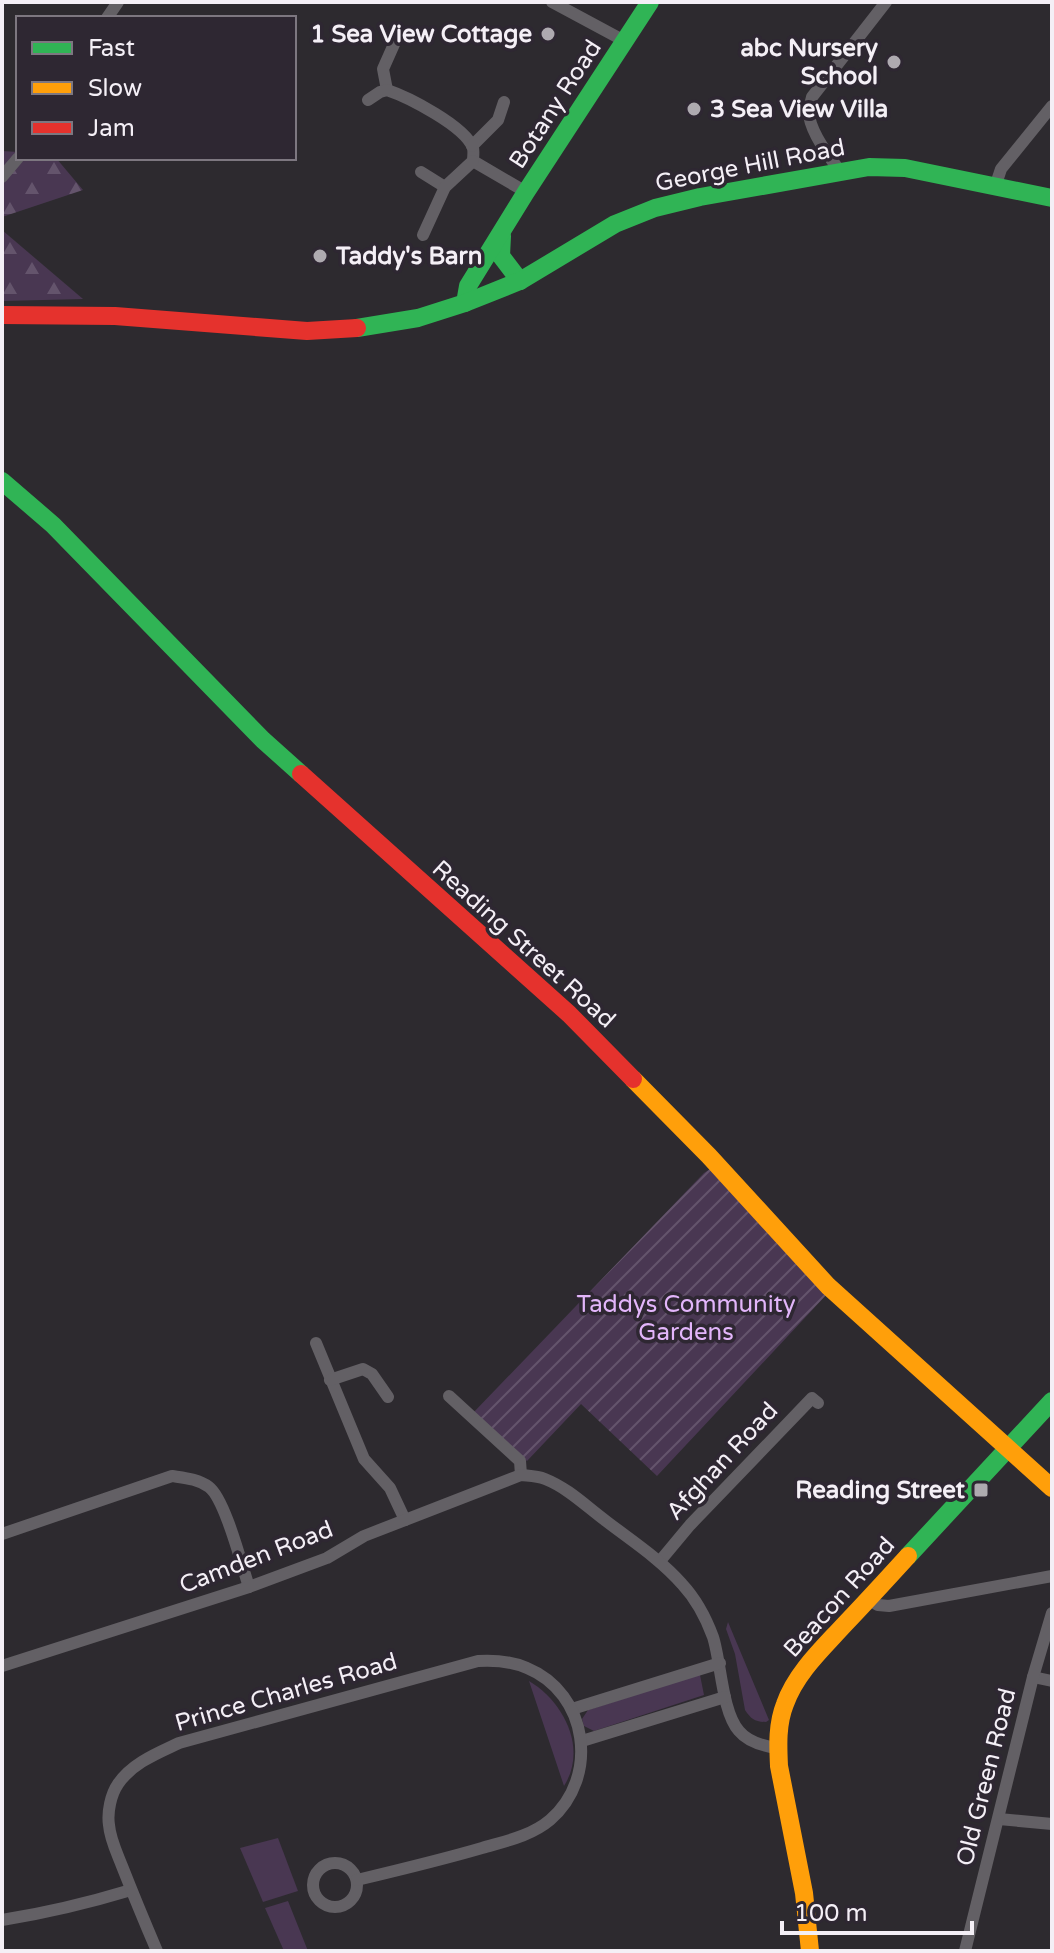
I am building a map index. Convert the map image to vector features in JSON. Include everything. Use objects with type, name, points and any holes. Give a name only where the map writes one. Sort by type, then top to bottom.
[{"type":"street","points":[[552,2],[619,38],[623,44]]},
{"type":"street","name":"Botany Road","points":[[465,303],[468,286],[650,2]]},
{"type":"street","points":[[840,171],[808,114],[812,97],[886,2]]},
{"type":"street","points":[[387,90],[383,69],[395,42]]},
{"type":"street","points":[[368,100],[387,90],[428,109],[453,124],[468,142],[473,161],[526,192]]},
{"type":"street","points":[[468,142],[498,120],[504,102]]},
{"type":"street","points":[[995,187],[1001,169],[1052,106]]},
{"type":"street","points":[[2,177],[16,160]]},
{"type":"street","points":[[423,235],[445,187],[473,161]]},
{"type":"street","name":"George Hill Road","points":[[2,315],[115,316],[307,331],[344,330],[418,318],[465,303],[520,281],[615,224],[655,208],[700,197],[869,167],[905,168],[1052,198]]},
{"type":"street","points":[[421,172],[445,187]]},
{"type":"street","points":[[502,233],[501,256],[520,281]]},
{"type":"street","name":"Reading Street Road","points":[[2,481],[53,525],[263,740],[569,1014],[709,1156],[828,1286],[1008,1450]]},
{"type":"street","points":[[316,1343],[364,1459],[390,1488],[405,1520]]},
{"type":"street","points":[[330,1380],[363,1369],[372,1374],[388,1397]]},
{"type":"street","points":[[449,1396],[520,1461],[521,1475],[548,1480],[568,1492],[660,1561],[684,1586],[703,1614],[712,1636],[725,1697],[738,1731],[761,1746],[777,1748]]},
{"type":"street","name":"Afghan Road","points":[[660,1561],[690,1525],[812,1398],[818,1403]]},
{"type":"street","name":"Beacon Road","points":[[810,1951],[802,1886],[783,1795],[777,1748],[783,1710],[793,1685],[811,1661],[1052,1401]]},
{"type":"street","points":[[1008,1450],[1052,1488]]},
{"type":"street","name":"Camden Road","points":[[2,1666],[249,1587],[327,1558],[364,1536],[521,1475]]},
{"type":"street","points":[[2,1534],[172,1476],[193,1479],[211,1488],[221,1506],[249,1587]]},
{"type":"street","points":[[868,1599],[878,1605],[889,1606],[1052,1576]]},
{"type":"street","name":"Old Green Road","points":[[965,1951],[1033,1677],[1052,1613]]},
{"type":"street","name":"Prince Charles Road","points":[[157,1951],[108,1824],[117,1785],[149,1757],[179,1743],[478,1661],[503,1661],[527,1668],[548,1680],[572,1709],[582,1741]]},
{"type":"street","points":[[572,1709],[720,1663]]},
{"type":"street","points":[[1033,1677],[1052,1681]]},
{"type":"street","points":[[357,1880],[448,1858],[539,1828],[558,1813],[572,1792],[580,1769],[582,1741],[725,1697]]},
{"type":"street","points":[[999,1819],[1052,1824]]},
{"type":"street","points":[[2,1920],[46,1914],[131,1890]]},
{"type":"green space","points":[[2,151],[16,152],[16,160],[58,160],[83,190],[2,217]]},
{"type":"green space","points":[[2,230],[83,299],[2,301]]},
{"type":"green space","name":"Taddys Community Gardens","points":[[713,1167],[829,1292],[657,1476],[581,1404],[527,1461],[473,1413]]},
{"type":"green space","points":[[728,1622],[769,1720],[766,1722],[754,1719],[745,1710],[735,1654],[726,1629]]},
{"type":"green space","points":[[700,1675],[704,1695],[594,1731],[584,1726],[582,1719],[588,1710]]},
{"type":"green space","points":[[529,1681],[552,1700],[568,1727],[573,1756],[564,1786]]},
{"type":"green space","points":[[278,1838],[298,1891],[263,1902],[240,1848]]},
{"type":"green space","points":[[288,1901],[308,1951],[284,1951],[265,1908]]},
{"type":"traffic: fast","points":[[465,303],[468,286],[650,2]]},
{"type":"traffic: fast","points":[[357,328],[418,318],[465,303],[520,281],[615,224],[655,208],[700,197],[869,167],[905,168],[1052,198]]},
{"type":"traffic: fast","points":[[502,236],[501,256],[520,281]]},
{"type":"traffic: fast","points":[[2,481],[53,525],[263,740],[301,774]]},
{"type":"traffic: fast","points":[[908,1556],[1052,1401]]},
{"type":"traffic: slow","points":[[633,1079],[709,1156],[828,1286],[1052,1488]]},
{"type":"traffic: slow","points":[[810,1951],[804,1893],[779,1766],[782,1712],[796,1682],[810,1662],[908,1556]]},
{"type":"traffic: jam","points":[[2,315],[115,316],[307,331],[357,328]]},
{"type":"traffic: jam","points":[[301,774],[569,1014],[633,1079]]},
{"type":"place","name":"1 Sea View Cottage","points":[[548,34]]},
{"type":"place","name":"abc Nursery School","points":[[894,62]]},
{"type":"place","name":"3 Sea View Villa","points":[[694,109]]},
{"type":"place","name":"Taddy's Barn","points":[[320,256]]},
{"type":"place","name":"Reading Street","points":[[981,1490]]}]
